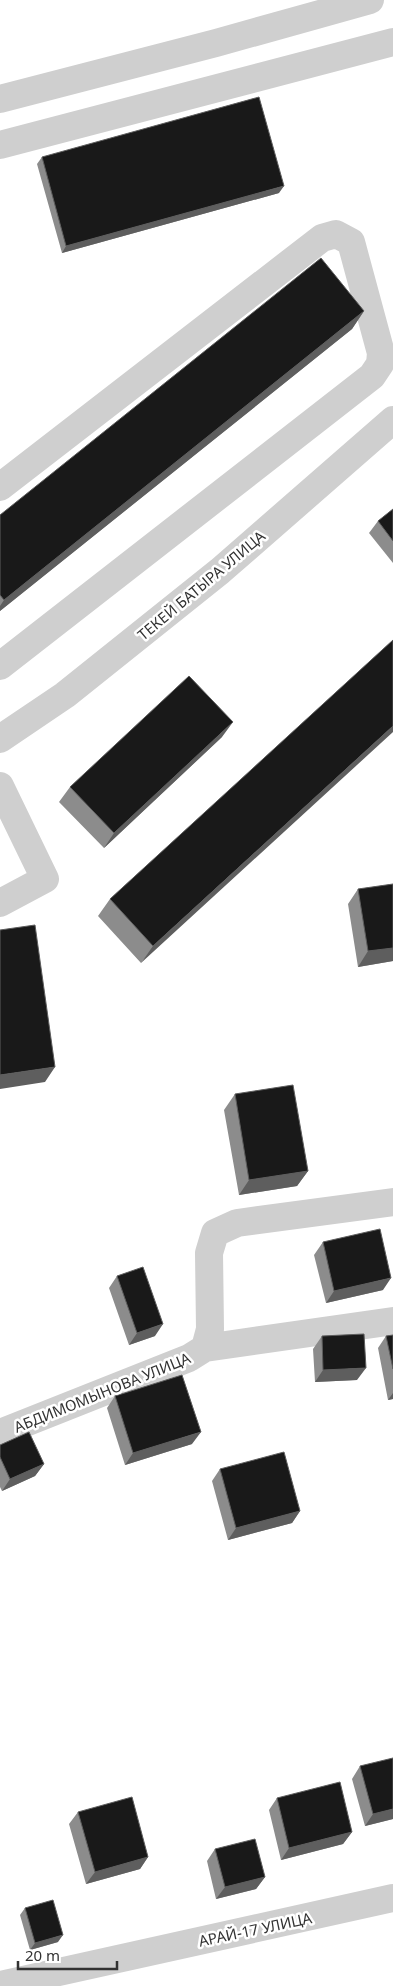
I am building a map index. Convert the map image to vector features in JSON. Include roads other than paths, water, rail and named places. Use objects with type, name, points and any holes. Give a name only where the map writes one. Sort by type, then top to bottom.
[{"type":"street","points":[[0,99],[216,43],[370,0]]},
{"type":"street","points":[[0,145],[393,42]]},
{"type":"street","points":[[0,487],[322,238],[336,234],[351,242],[381,353],[380,364],[372,376],[0,666]]},
{"type":"street","name":"ТЕКЕЙ БАТЫРА УЛИЦА","points":[[0,739],[65,695],[220,571],[393,420]]},
{"type":"street","points":[[0,786],[45,880],[0,903]]},
{"type":"street","name":"АБДИМОМЫНОВА УЛИЦА","points":[[0,1433],[189,1358],[205,1348],[210,1329],[209,1252],[216,1232],[237,1223],[393,1202]]},
{"type":"street","points":[[205,1348],[393,1321]]},
{"type":"street","name":"АРАЙ-17 УЛИЦА","points":[[0,1985],[393,1898]]}]
